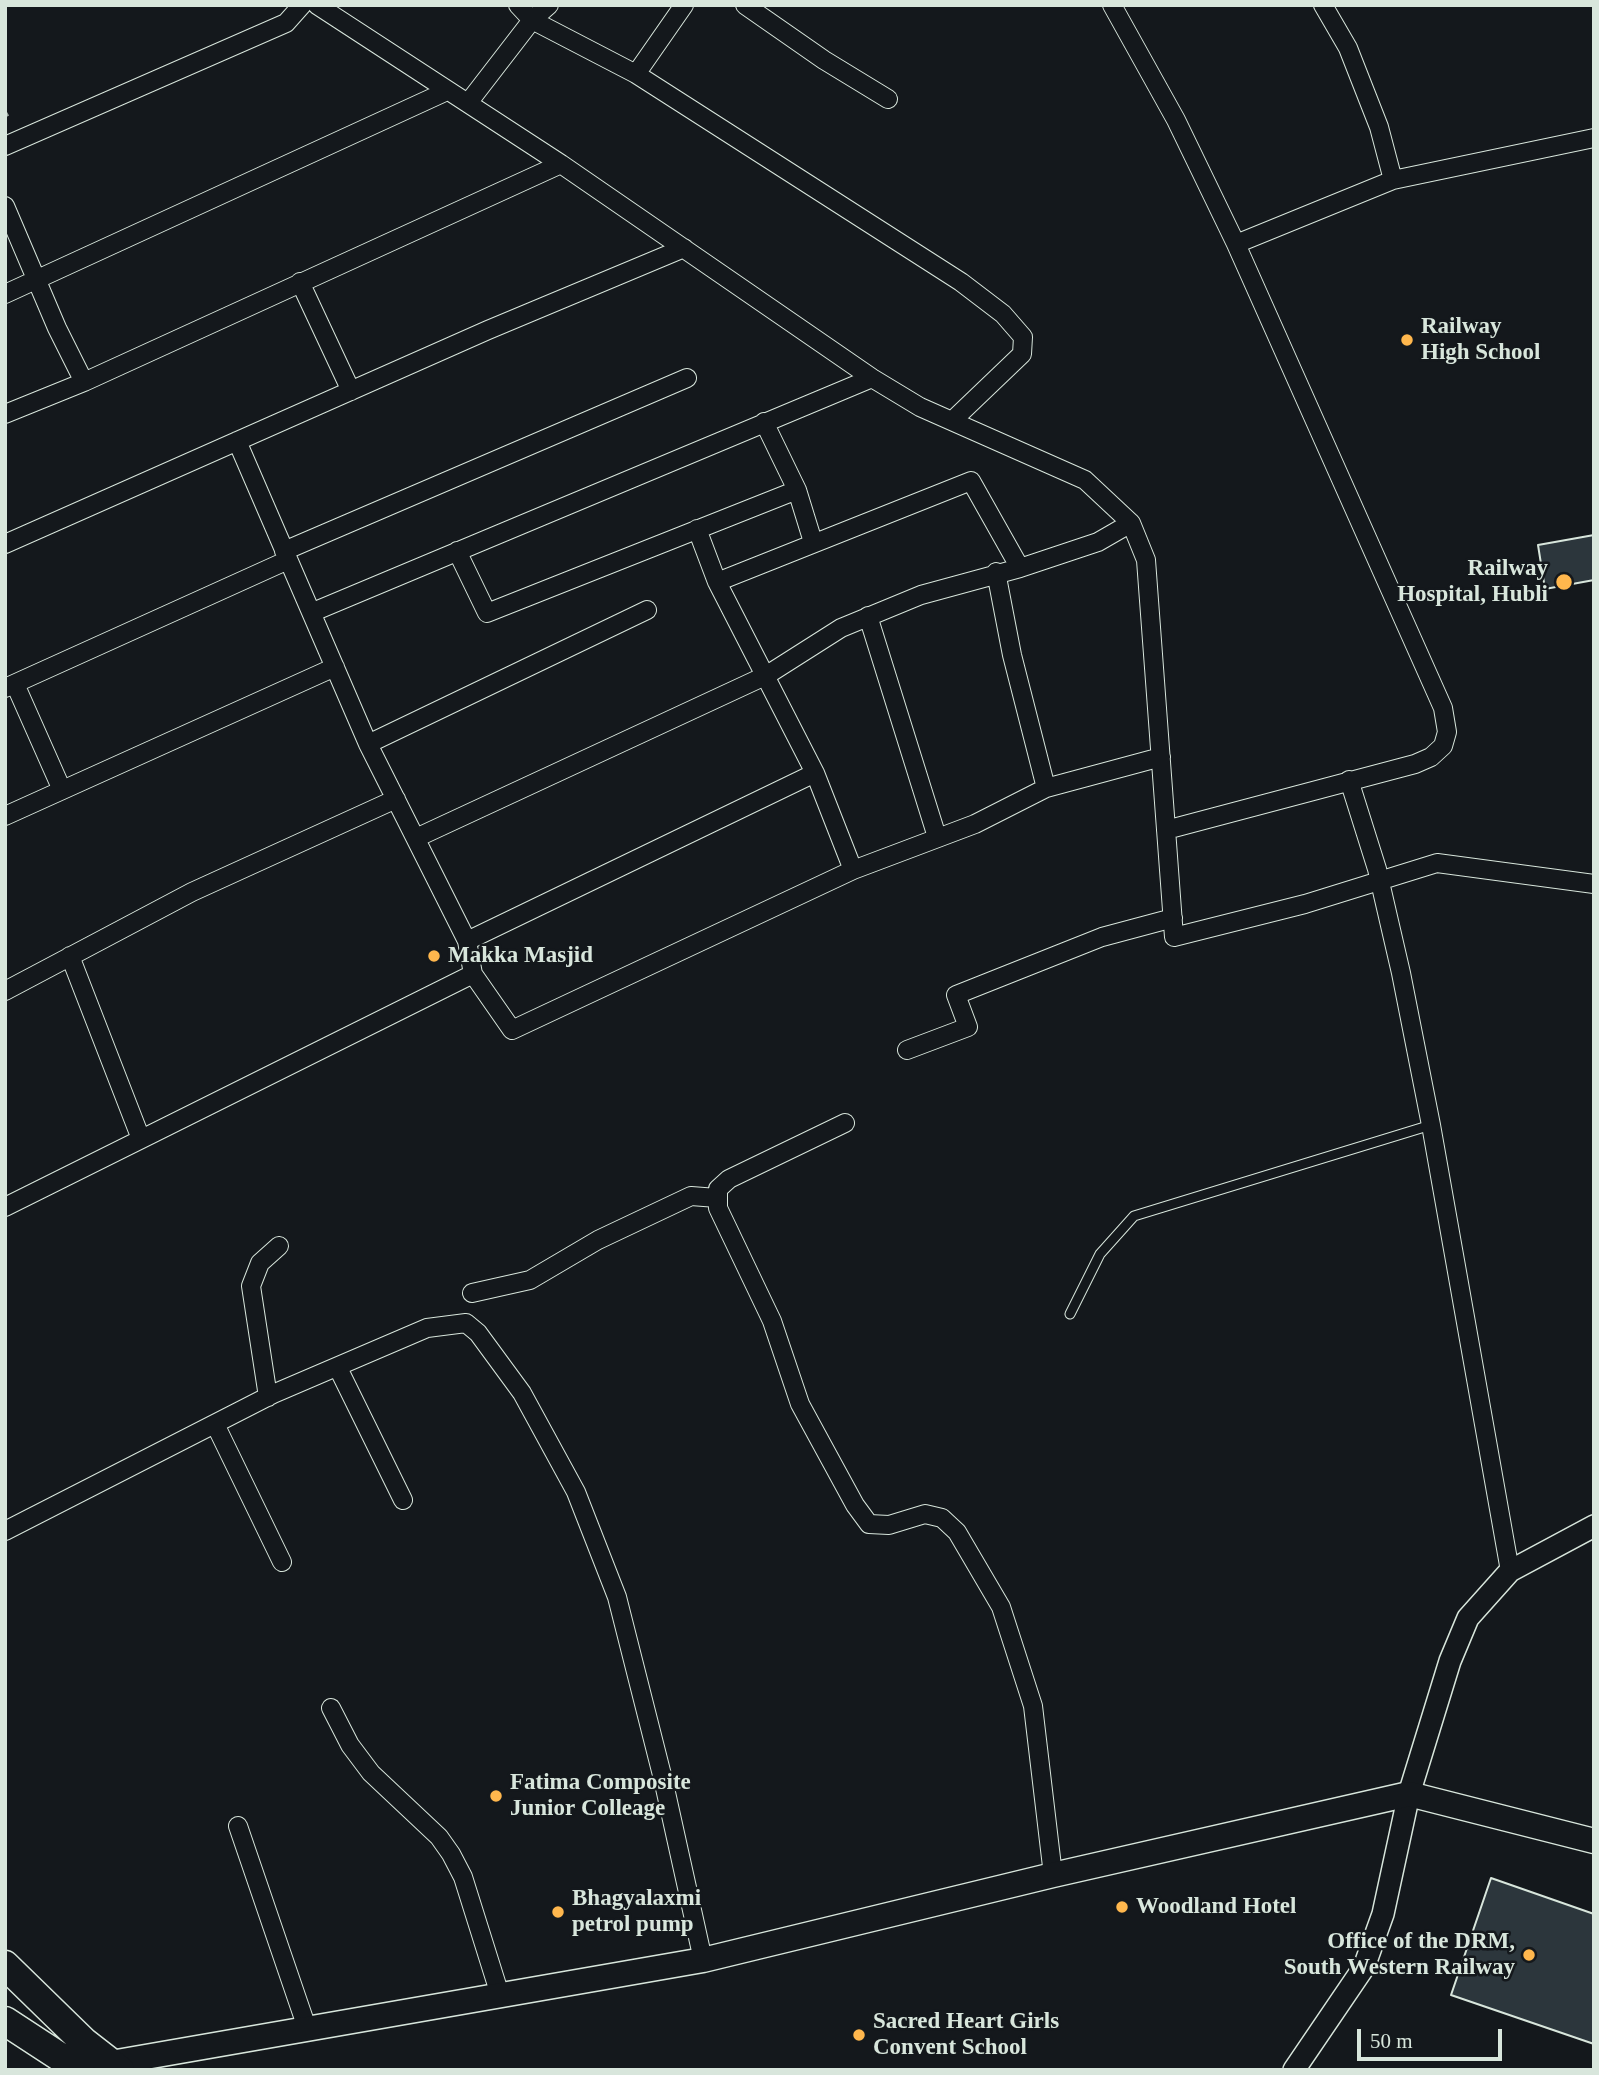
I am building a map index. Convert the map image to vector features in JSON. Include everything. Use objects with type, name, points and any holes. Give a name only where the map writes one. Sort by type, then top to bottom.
[{"type":"main road","points":[[7,2024],[107,2067],[307,2028],[703,1960],[1053,1875],[1409,1794],[1594,1841]]},
{"type":"main road","points":[[5,1965],[82,2056]]},
{"type":"street","points":[[5,146],[286,23],[302,5]]},
{"type":"street","points":[[317,5],[561,163],[872,378],[920,407],[1085,481],[1131,523],[1146,560],[1174,937],[1437,863],[1594,884]]},
{"type":"street","points":[[518,5],[532,20],[636,74],[961,282],[1017,328],[1025,345],[1022,354],[952,421]]},
{"type":"street","points":[[468,103],[532,20],[549,5]]},
{"type":"street","points":[[636,74],[684,5]]},
{"type":"street","points":[[745,5],[824,60],[888,99]]},
{"type":"street","points":[[1112,5],[1176,120],[1236,244],[1443,708],[1447,732],[1443,746],[1432,757],[1167,830]]},
{"type":"street","points":[[1324,5],[1352,59],[1379,127],[1393,180]]},
{"type":"street","points":[[5,294],[447,91]]},
{"type":"street","points":[[1236,244],[1393,180],[1594,138]]},
{"type":"street","points":[[5,414],[84,382],[561,163]]},
{"type":"street","points":[[5,206],[57,328],[84,382]]},
{"type":"street","points":[[5,544],[684,248]]},
{"type":"street","points":[[300,282],[351,391]]},
{"type":"street","points":[[62,790],[10,686],[286,556],[687,378]]},
{"type":"street","points":[[313,612],[872,378]]},
{"type":"street","points":[[764,422],[797,490],[813,542]]},
{"type":"street","points":[[237,441],[368,744],[467,941],[473,974],[512,1030],[853,870],[975,824],[1046,788],[1161,757]]},
{"type":"street","points":[[717,582],[971,481],[1020,568]]},
{"type":"street","points":[[457,551],[487,613],[797,490]]},
{"type":"street","points":[[416,838],[766,675],[841,628],[921,594],[996,572],[1020,568],[1098,542],[1131,523]]},
{"type":"street","points":[[697,529],[717,582],[815,773],[853,870]]},
{"type":"street","points":[[996,572],[1012,656],[1046,788]]},
{"type":"street","points":[[368,744],[647,610]]},
{"type":"street","points":[[869,616],[937,837]]},
{"type":"street","points":[[5,816],[335,667]]},
{"type":"street","points":[[467,941],[815,773]]},
{"type":"street","points":[[1349,780],[1377,869],[1377,882],[1401,973],[1432,1125],[1510,1571]]},
{"type":"street","points":[[5,991],[192,892],[396,799]]},
{"type":"street","points":[[907,1050],[968,1027],[956,995],[1102,937],[1173,918]]},
{"type":"street","points":[[70,956],[141,1139]]},
{"type":"street","points":[[5,1207],[473,974]]},
{"type":"street","points":[[845,1123],[729,1179],[718,1189],[718,1208],[772,1321],[800,1404],[855,1505],[869,1524],[890,1525],[925,1514],[942,1518],[957,1532],[1001,1607],[1033,1706],[1053,1875]]},
{"type":"street","points":[[472,1293],[530,1280],[598,1240],[691,1196],[717,1198]]},
{"type":"street","points":[[268,1397],[251,1286],[260,1263],[279,1245]]},
{"type":"street","points":[[5,1531],[268,1397],[427,1328],[466,1323],[478,1333],[522,1393],[576,1492],[617,1597],[663,1779],[703,1960]]},
{"type":"street","points":[[338,1368],[403,1500]]},
{"type":"street","points":[[215,1424],[282,1562]]},
{"type":"street","points":[[1294,2070],[1364,1967],[1383,1914],[1409,1794],[1450,1661],[1468,1618],[1510,1571],[1594,1526]]},
{"type":"street","points":[[331,1708],[351,1745],[371,1773],[439,1838],[451,1854],[463,1877],[500,1995]]},
{"type":"street","points":[[238,1826],[307,2028]]},
{"type":"lane","points":[[1070,1314],[1100,1254],[1134,1216],[1432,1125]]},
{"type":"path","points":[[5,112],[8,117],[5,119]]},
{"type":"building","points":[[1594,535],[1594,580],[1545,589],[1538,545]]},
{"type":"building","name":"Office of the DRM, South Western Railway","points":[[1491,1878],[1594,1914],[1594,2044],[1451,1995]]},
{"type":"place","name":"Railway High School","points":[[1407,340]]},
{"type":"place","name":"Railway Hospital, Hubli","points":[[1564,582]]},
{"type":"place","name":"Makka Masjid","points":[[434,956]]},
{"type":"place","name":"Fatima Composite Junior Colleage","points":[[496,1796]]},
{"type":"place","name":"Woodland Hotel","points":[[1122,1907]]},
{"type":"place","name":"Bhagyalaxmi petrol pump","points":[[558,1912]]},
{"type":"place","name":"Office of the DRM, South Western Railway","points":[[1529,1955]]},
{"type":"place","name":"Sacred Heart Girls Convent School","points":[[859,2035]]}]
